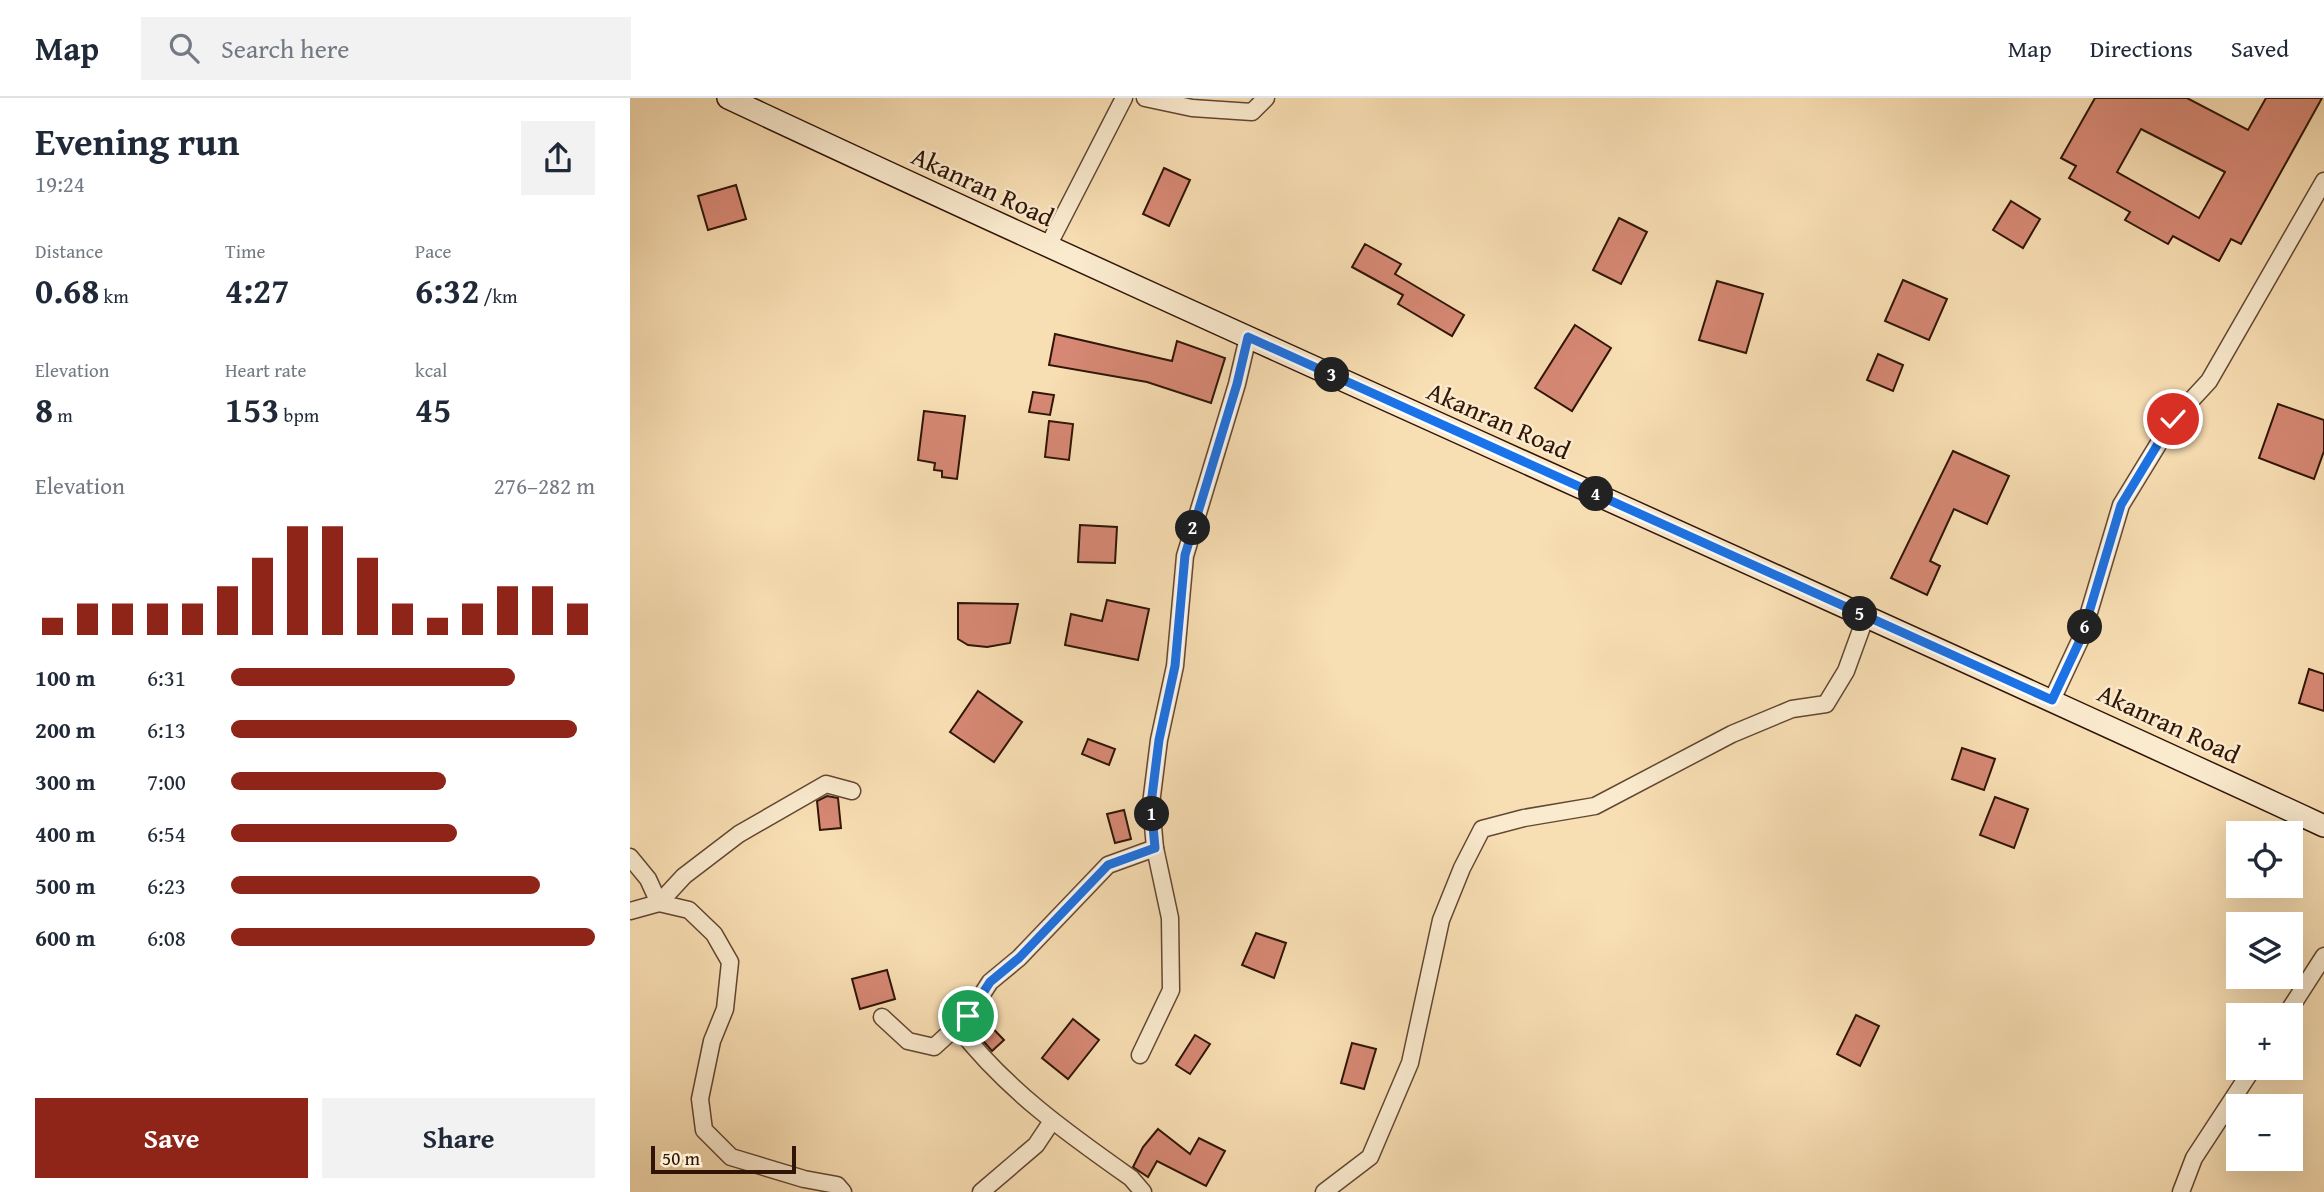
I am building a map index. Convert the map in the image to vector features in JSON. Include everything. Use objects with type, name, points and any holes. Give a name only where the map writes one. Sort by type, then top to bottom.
[{"type":"main road","name":"Akanran Road","points":[[728,98],[2324,826]]},
{"type":"street","points":[[1048,246],[1124,98]]},
{"type":"street","points":[[1144,98],[1192,108],[1252,112],[1266,98]]},
{"type":"street","points":[[2052,700],[2082,636],[2121,505],[2173,419],[2209,381],[2324,181]]},
{"type":"street","points":[[1140,1055],[1171,990],[1170,918],[1155,848],[1151,804],[1159,740],[1175,666],[1185,555],[1237,384],[1248,337]]},
{"type":"street","points":[[1324,1192],[1370,1157],[1410,1063],[1441,920],[1462,868],[1482,829],[1524,818],[1595,806],[1732,734],[1792,709],[1826,704],[1846,671],[1866,616]]},
{"type":"street","points":[[659,903],[684,876],[739,834],[777,810],[825,784],[852,791]]},
{"type":"street","points":[[882,1017],[908,1041],[934,1047],[968,1016],[990,982],[1019,958],[1108,865],[1155,848]]},
{"type":"street","points":[[630,856],[648,879],[659,903]]},
{"type":"street","points":[[630,911],[659,903],[689,910],[714,934],[730,962],[725,1009],[712,1041],[700,1099],[704,1130],[731,1157],[804,1179],[836,1185],[843,1192]]},
{"type":"street","points":[[2294,1003],[2324,956]]},
{"type":"street","points":[[957,1026],[983,1060],[1052,1121],[1131,1178],[1143,1192]]},
{"type":"street","points":[[2181,1192],[2194,1158],[2245,1080]]},
{"type":"street","points":[[981,1192],[1036,1145],[1052,1121]]},
{"type":"building","points":[[2095,98],[2187,98],[2248,130],[2266,98],[2322,98],[2241,244],[2231,239],[2219,261],[2173,236],[2168,244],[2125,220],[2130,212],[2069,178],[2076,166],[2061,158]],"holes":[[[2141,129],[2225,172],[2199,218],[2117,172]]]},
{"type":"building","points":[[1164,168],[1190,180],[1169,226],[1143,214]]},
{"type":"building","points":[[736,185],[746,219],[708,230],[698,196]]},
{"type":"building","points":[[2011,201],[2040,219],[2023,248],[1993,230]]},
{"type":"building","points":[[1619,218],[1647,232],[1621,284],[1593,270]]},
{"type":"building","points":[[1365,244],[1401,264],[1395,274],[1464,315],[1452,336],[1398,304],[1403,295],[1352,267]]},
{"type":"building","points":[[1903,280],[1947,299],[1929,340],[1885,321]]},
{"type":"building","points":[[1717,281],[1763,294],[1746,353],[1699,340]]},
{"type":"building","points":[[1575,325],[1611,348],[1572,411],[1535,388]]},
{"type":"building","points":[[1055,334],[1172,361],[1177,341],[1225,358],[1211,403],[1147,382],[1049,365]]},
{"type":"building","points":[[1878,354],[1903,365],[1893,391],[1867,380]]},
{"type":"building","points":[[1033,392],[1054,395],[1050,415],[1029,412]]},
{"type":"building","points":[[2278,404],[2324,420],[2324,451],[2314,479],[2259,458]]},
{"type":"building","points":[[924,411],[965,416],[957,479],[942,477],[942,471],[934,470],[935,463],[918,460]]},
{"type":"building","points":[[1049,421],[1073,424],[1069,460],[1045,457]]},
{"type":"building","points":[[1953,451],[2009,476],[1987,524],[1954,509],[1930,561],[1940,566],[1927,595],[1891,578]]},
{"type":"building","points":[[1080,525],[1117,527],[1115,563],[1078,562]]},
{"type":"building","points":[[1107,600],[1149,609],[1138,660],[1065,645],[1071,614],[1102,621]]},
{"type":"building","points":[[958,603],[1018,604],[1010,643],[987,647],[968,645],[958,639]]},
{"type":"building","points":[[2309,669],[2324,674],[2324,711],[2299,703]]},
{"type":"building","points":[[978,691],[1022,722],[994,762],[950,732]]},
{"type":"building","points":[[1088,739],[1115,749],[1109,765],[1082,754]]},
{"type":"building","points":[[1962,748],[1995,759],[1984,790],[1952,779]]},
{"type":"building","points":[[827,796],[838,798],[841,828],[820,830],[817,801]]},
{"type":"building","points":[[1995,797],[2028,809],[2014,848],[1980,835]]},
{"type":"building","points":[[1124,810],[1131,839],[1115,843],[1107,814]]},
{"type":"building","points":[[1256,933],[1286,943],[1274,978],[1242,965]]},
{"type":"building","points":[[887,970],[895,999],[860,1009],[852,979]]},
{"type":"building","points":[[1856,1015],[1879,1026],[1860,1066],[1837,1054]]},
{"type":"building","points":[[981,1016],[1004,1040],[992,1051],[971,1027]]},
{"type":"building","points":[[1073,1019],[1099,1040],[1068,1079],[1042,1058]]},
{"type":"building","points":[[1195,1035],[1210,1044],[1190,1074],[1176,1065]]},
{"type":"building","points":[[1352,1043],[1376,1049],[1364,1089],[1341,1083]]},
{"type":"building","points":[[1158,1129],[1190,1154],[1199,1138],[1225,1151],[1206,1186],[1157,1161],[1148,1177],[1133,1167],[1143,1147]]},
{"type":"route","points":[[968,1016],[990,982],[1019,958],[1108,865],[1155,848],[1151,804],[1159,740],[1175,666],[1185,555],[1237,384],[1248,337],[2052,700],[2082,636],[2121,505],[2173,419]]}]
